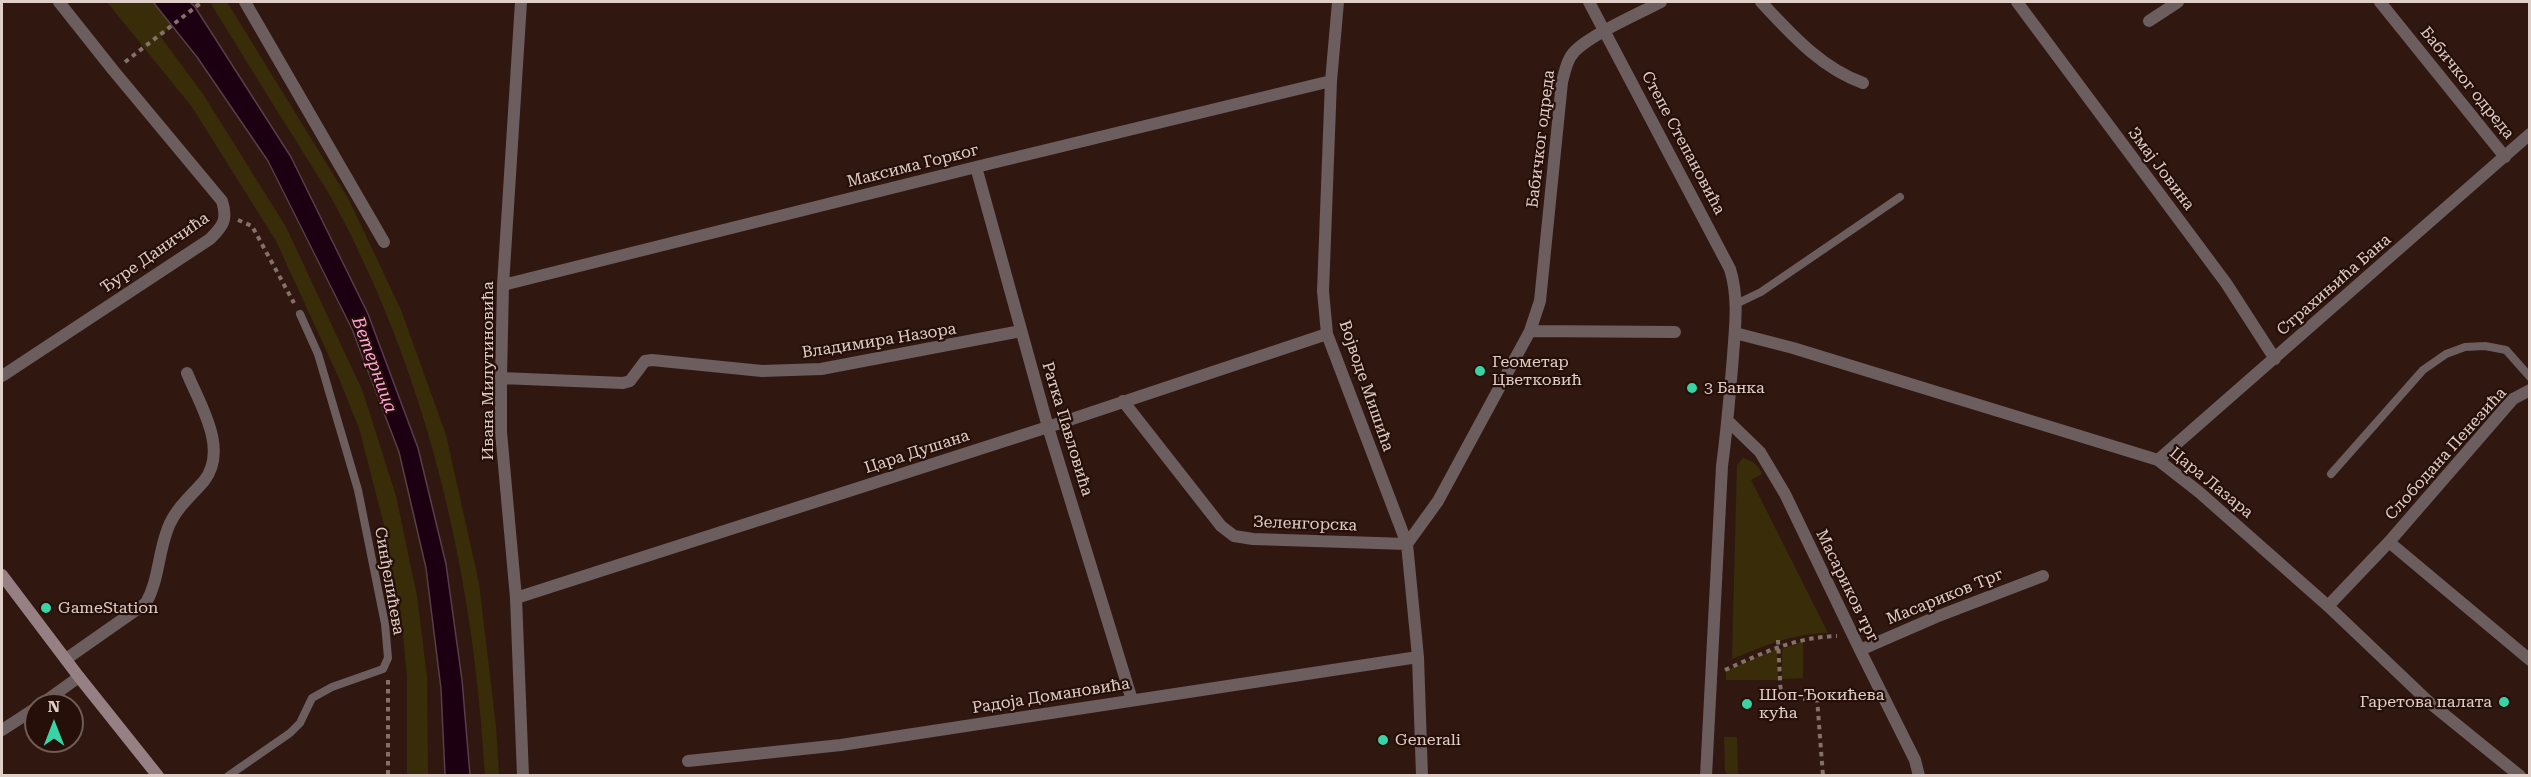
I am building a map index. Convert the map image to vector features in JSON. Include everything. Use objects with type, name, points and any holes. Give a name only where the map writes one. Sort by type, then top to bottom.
[{"type":"street","name":"Ђуре Даничића","points":[[2,376],[210,239],[224,225],[226,214],[222,201],[112,70],[59,2]]},
{"type":"street","points":[[245,2],[384,242]]},
{"type":"street","name":"Ивана Милутиновића","points":[[521,2],[503,285],[501,432],[516,598],[523,776]]},
{"type":"street","name":"Војводе Мишића","points":[[1338,2],[1331,81],[1323,291],[1327,334],[1407,544],[1418,657],[1422,776]]},
{"type":"street","name":"Степе Степановића","points":[[1588,2],[1606,31],[1730,269],[1735,285],[1736,304]]},
{"type":"street","name":"Бабичког одреда","points":[[1407,544],[1438,501],[1530,332],[1540,301],[1562,82],[1567,62],[1575,51],[1606,31],[1661,2]]},
{"type":"street","points":[[1761,2],[1828,66],[1863,84]]},
{"type":"street","name":"Змај Јовина","points":[[2017,2],[2226,283],[2275,359]]},
{"type":"street","points":[[2149,21],[2178,2]]},
{"type":"street","name":"Бабичког одреда","points":[[2380,2],[2505,157]]},
{"type":"street","name":"Максима Горког","points":[[503,285],[1331,81]]},
{"type":"street","name":"Страхињића Бана","points":[[2158,460],[2529,134]]},
{"type":"street","name":"Ратка Павловића","points":[[976,167],[1048,427],[1132,700]]},
{"type":"street","points":[[1706,776],[1722,466],[1728,421],[1736,304]]},
{"type":"street","name":"Владимира Назора","points":[[501,378],[622,383],[630,381],[645,361],[652,360],[762,371],[821,369],[1021,331]]},
{"type":"street","points":[[1530,332],[1675,332]]},
{"type":"street","name":"Цара Лазара","points":[[1735,333],[1793,348],[2158,460],[2199,492],[2328,606],[2430,703],[2521,776]]},
{"type":"street","name":"Цара Душана","points":[[516,598],[1048,427],[1327,334]]},
{"type":"street","points":[[66,659],[146,603],[154,589],[168,528],[180,507],[204,480],[212,467],[214,448],[211,431],[187,373]]},
{"type":"street","name":"Слободана Пенезића","points":[[2328,606],[2390,542],[2513,399],[2529,390]]},
{"type":"street","name":"Зеленгорска","points":[[1123,401],[1221,526],[1234,536],[1253,539],[1407,544]]},
{"type":"street","name":"Масариков трг","points":[[1728,421],[1760,452],[1785,494],[1860,651],[1916,760],[1919,776]]},
{"type":"street","name":"Слободана Пенезића","points":[[2390,542],[2529,660]]},
{"type":"street","points":[[2,575],[158,776]]},
{"type":"street","name":"Масариков Трг","points":[[1860,651],[1936,617],[2043,576]]},
{"type":"street","name":"Радоја Домановића","points":[[688,761],[841,745],[1418,657]]},
{"type":"street","points":[[57,693],[79,677]]},
{"type":"street","points":[[2,730],[24,716]]},
{"type":"street","points":[[2521,776],[2529,768]]},
{"type":"lane","points":[[1736,304],[1761,292],[1900,197]]},
{"type":"lane","name":"Синђелићева","points":[[228,776],[290,733],[300,723],[312,698],[332,687],[383,669],[388,658],[386,624],[358,490],[318,354],[300,314]]},
{"type":"lane","points":[[2331,474],[2424,370],[2446,354],[2465,347],[2485,346],[2506,350],[2529,376]]},
{"type":"path","points":[[112,70],[144,49],[202,2]]},
{"type":"path","points":[[226,214],[252,226],[300,314]]},
{"type":"path","points":[[1711,672],[1723,671],[1778,643],[1810,637],[1853,636]]},
{"type":"path","points":[[1778,643],[1781,699],[1884,698]]},
{"type":"path","points":[[388,658],[388,776]]},
{"type":"path","points":[[1817,698],[1823,776]]},
{"type":"shaded area","points":[[107,2],[202,2],[160,36],[203,94],[286,227],[363,392],[396,496],[417,596],[427,677],[428,775],[407,775],[407,677],[401,613],[383,521],[359,428],[338,376],[276,241],[192,107]]},
{"type":"shaded area","points":[[210,2],[227,2],[349,200],[401,310],[446,435],[479,583],[496,727],[499,775],[485,775],[479,702],[458,558],[423,417],[400,348],[372,280],[335,205]]},
{"type":"shaded area","points":[[1743,458],[1755,464],[1762,474],[1751,480],[1828,633],[1790,638],[1732,659],[1737,465]]},
{"type":"shaded area","points":[[1803,641],[1803,678],[1782,679],[1782,649]]},
{"type":"shaded area","points":[[1777,648],[1778,680],[1726,680],[1726,671]]},
{"type":"shaded area","points":[[1724,737],[1737,737],[1738,775],[1729,775],[1725,771]]},
{"type":"water","name":"Ветерница","points":[[153,2],[190,2],[195,7],[291,157],[368,314],[418,448],[446,564],[462,680],[470,775],[445,775],[441,689],[426,568],[399,452],[352,329],[268,161],[197,57]]},
{"type":"place","name":"Геометар Цветковић","points":[[1480,371]]},
{"type":"place","name":"3 Банка","points":[[1692,388]]},
{"type":"place","name":"GameStation","points":[[46,608]]},
{"type":"place","name":"Гаретова палата","points":[[2504,702]]},
{"type":"place","name":"Шоп-Ђокићева кућа","points":[[1747,704]]},
{"type":"place","name":"Generali","points":[[1383,740]]}]
